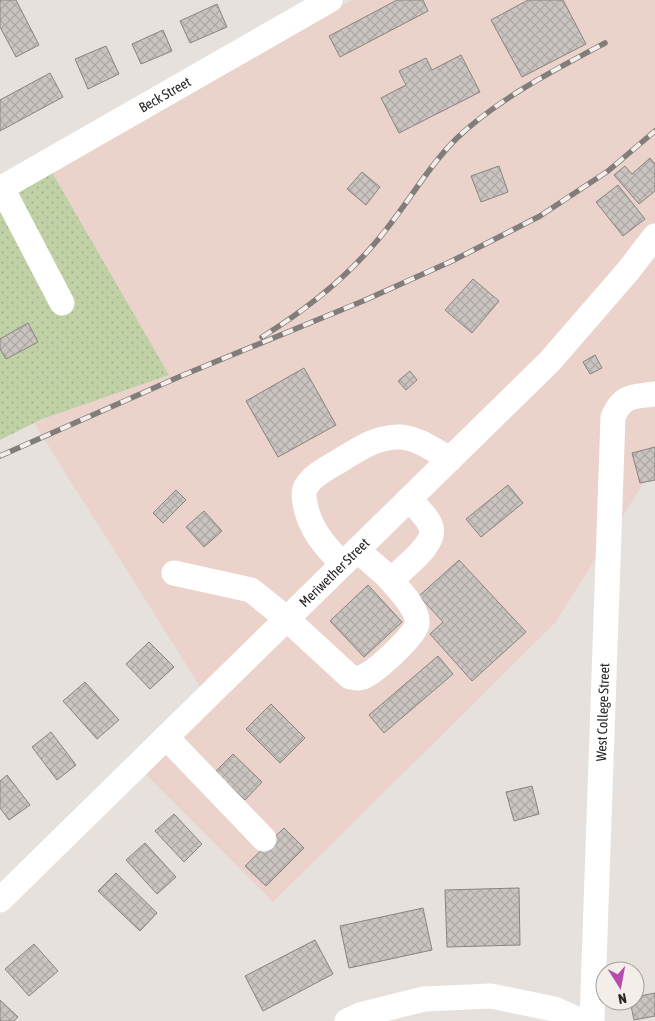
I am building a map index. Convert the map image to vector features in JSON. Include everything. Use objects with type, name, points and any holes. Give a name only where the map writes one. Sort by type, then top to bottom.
[{"type":"street","name":"Beck Street","points":[[1,189],[330,0]]},
{"type":"street","points":[[1,189],[62,303]]},
{"type":"street","name":"Meriwether Street","points":[[0,900],[550,361],[628,271],[655,236]]},
{"type":"street","name":"West College Street","points":[[592,1021],[613,417],[618,404],[630,398],[655,394]]},
{"type":"street","points":[[409,499],[427,520],[432,534],[430,542],[399,573],[393,576],[386,575],[350,557],[328,550],[310,524],[304,497],[305,487],[313,478],[368,443],[401,437],[417,441],[450,459]]},
{"type":"street","points":[[174,573],[250,590],[287,619],[350,677],[358,678],[376,669],[413,633],[417,624],[414,608],[386,575]]},
{"type":"street","points":[[166,737],[264,839]]},
{"type":"street","points":[[347,1021],[360,1015],[424,999],[491,996],[554,1009],[581,1021]]},
{"type":"shaded area","points":[[352,0],[655,0],[655,465],[555,623],[273,902],[142,770],[208,699],[34,423],[42,419],[46,162],[86,139]]},
{"type":"green space","points":[[46,162],[169,375],[42,419],[0,440],[0,188]]},
{"type":"building","points":[[0,0],[16,0],[39,45],[16,57],[0,27]]},
{"type":"building","points":[[397,0],[423,0],[428,11],[340,57],[329,36]]},
{"type":"building","points":[[528,0],[563,0],[586,44],[522,77],[491,20]]},
{"type":"building","points":[[217,4],[227,27],[190,43],[180,21]]},
{"type":"building","points":[[163,30],[172,51],[141,64],[132,44]]},
{"type":"building","points":[[106,46],[119,74],[88,89],[75,59]]},
{"type":"building","points":[[461,55],[480,92],[399,133],[381,98],[406,85],[399,71],[426,58],[432,70]]},
{"type":"building","points":[[50,73],[63,97],[0,131],[0,100]]},
{"type":"building","points":[[650,158],[655,164],[655,191],[639,204],[614,175],[625,166],[632,174]]},
{"type":"building","points":[[499,166],[508,192],[481,202],[471,176]]},
{"type":"building","points":[[362,172],[380,187],[366,205],[347,189]]},
{"type":"building","points":[[618,185],[645,219],[623,236],[596,202]]},
{"type":"building","points":[[473,279],[499,301],[472,333],[445,310]]},
{"type":"building","points":[[28,323],[38,342],[6,359],[0,349],[0,339]]},
{"type":"building","points":[[595,355],[602,368],[590,374],[583,362]]},
{"type":"building","points":[[304,368],[336,425],[278,457],[246,401]]},
{"type":"building","points":[[410,371],[417,380],[406,390],[398,381]]},
{"type":"building","points":[[655,447],[655,480],[640,483],[632,453]]},
{"type":"building","points":[[508,485],[523,503],[481,537],[466,519]]},
{"type":"building","points":[[176,490],[186,500],[163,523],[153,513]]},
{"type":"building","points":[[204,511],[222,531],[204,547],[186,527]]},
{"type":"building","points":[[459,560],[526,632],[472,681],[430,634],[443,622],[419,596]]},
{"type":"building","points":[[368,585],[402,622],[364,657],[330,621]]},
{"type":"building","points":[[149,642],[174,667],[150,689],[126,664]]},
{"type":"building","points":[[438,656],[453,674],[384,733],[369,715]]},
{"type":"building","points":[[85,682],[119,720],[97,739],[63,701]]},
{"type":"building","points":[[271,704],[305,738],[280,763],[246,729]]},
{"type":"building","points":[[51,732],[76,765],[57,780],[32,747]]},
{"type":"building","points":[[233,754],[262,782],[245,800],[215,772]]},
{"type":"building","points":[[7,775],[30,805],[9,820],[0,808],[0,781]]},
{"type":"building","points":[[532,786],[539,814],[514,821],[506,792]]},
{"type":"building","points":[[174,814],[202,844],[184,862],[155,831]]},
{"type":"building","points":[[284,828],[304,848],[266,886],[245,866]]},
{"type":"building","points":[[145,843],[176,877],[157,894],[126,860]]},
{"type":"building","points":[[116,873],[157,913],[140,931],[98,891]]},
{"type":"building","points":[[519,888],[520,945],[447,947],[445,890]]},
{"type":"building","points":[[423,908],[432,950],[349,968],[340,926]]},
{"type":"building","points":[[315,940],[333,974],[263,1011],[245,976]]},
{"type":"building","points":[[34,944],[58,971],[29,996],[5,969]]},
{"type":"building","points":[[655,993],[655,1016],[634,1020],[632,1011],[645,1011],[645,995]]},
{"type":"building","points":[[0,1000],[18,1017],[14,1021],[0,1021]]},
{"type":"railway","points":[[262,337],[308,306],[363,257],[386,230],[445,151],[472,125],[489,111],[527,86],[605,43]]},
{"type":"railway","points":[[0,456],[181,376],[363,301],[452,261],[540,216],[608,171],[655,131]]}]
